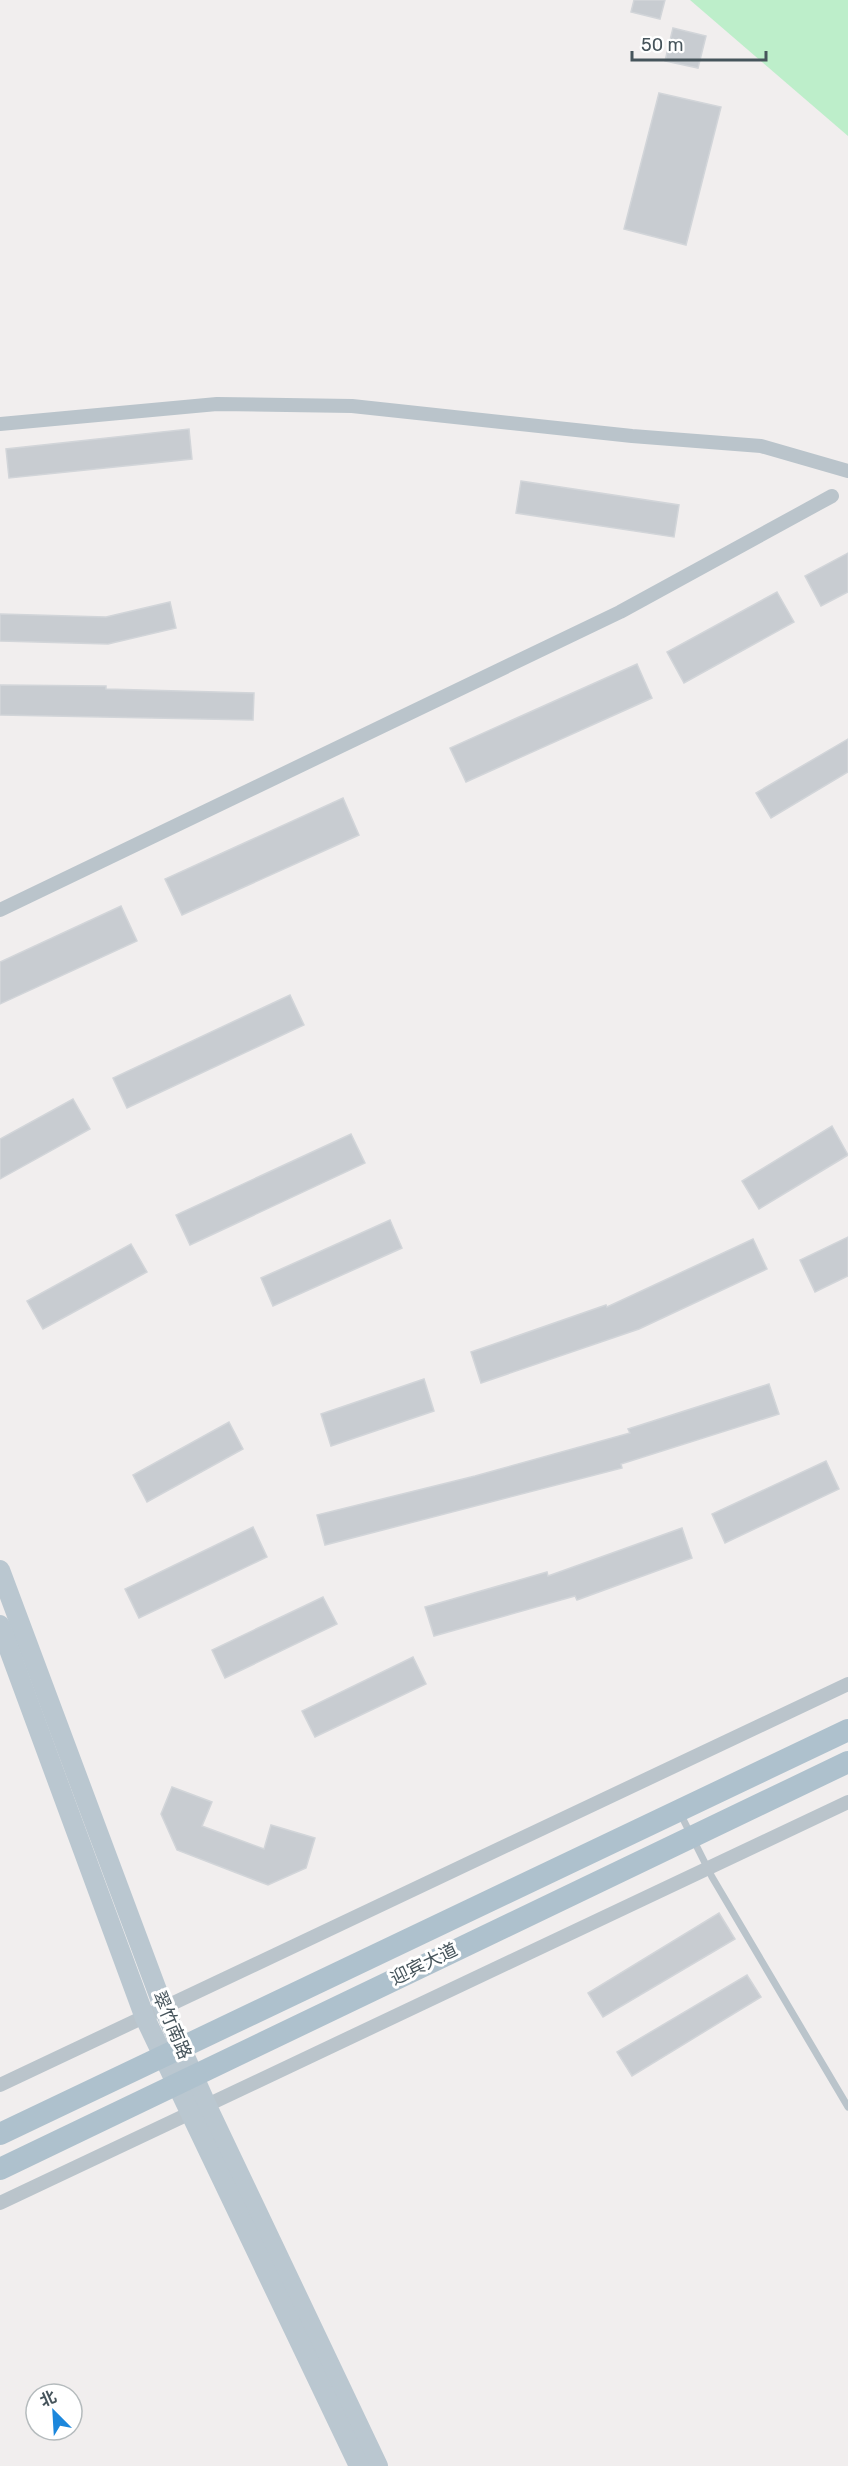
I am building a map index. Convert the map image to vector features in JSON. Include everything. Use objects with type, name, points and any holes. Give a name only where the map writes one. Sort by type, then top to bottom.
[{"type":"main road","name":"翠竹南路","points":[[0,1570],[164,2008],[172,2053]]},
{"type":"main road","name":"翠竹南路","points":[[0,1625],[145,2018],[172,2053],[378,2466]]},
{"type":"main road","name":"迎宾大道","points":[[0,2134],[847,1732]]},
{"type":"main road","name":"迎宾大道","points":[[0,2169],[848,1762]]},
{"type":"main road","name":"翠竹南路","points":[[198,2108],[359,2466]]},
{"type":"street","points":[[0,424],[216,404],[352,406],[632,436],[761,446],[848,471]]},
{"type":"street","points":[[0,910],[620,612],[832,496]]},
{"type":"street","points":[[0,2085],[848,1684]]},
{"type":"street","points":[[0,2203],[707,1866],[848,1802]]},
{"type":"lane","points":[[679,1811],[707,1866],[848,2107]]},
{"type":"green space","points":[[690,0],[848,0],[848,136]]},
{"type":"building","points":[[634,0],[665,0],[660,19],[631,12]]},
{"type":"building","points":[[673,28],[706,36],[698,68],[665,61]]},
{"type":"building","points":[[659,93],[721,107],[686,245],[624,229]]},
{"type":"building","points":[[189,429],[192,459],[9,478],[6,449]]},
{"type":"building","points":[[521,481],[679,505],[674,537],[516,513]]},
{"type":"building","points":[[848,553],[848,592],[821,606],[805,576]]},
{"type":"building","points":[[777,592],[794,622],[684,683],[667,652]]},
{"type":"building","points":[[170,602],[176,628],[108,644],[0,641],[0,614],[106,617]]},
{"type":"building","points":[[637,664],[652,698],[466,782],[450,748]]},
{"type":"building","points":[[0,685],[106,686],[106,689],[254,693],[253,720],[0,715]]},
{"type":"building","points":[[848,739],[848,772],[771,818],[756,793]]},
{"type":"building","points":[[343,798],[359,835],[182,915],[165,879]]},
{"type":"building","points":[[121,906],[137,941],[0,1004],[0,962]]},
{"type":"building","points":[[290,995],[304,1025],[127,1108],[113,1078]]},
{"type":"building","points":[[73,1099],[90,1129],[0,1179],[0,1139]]},
{"type":"building","points":[[832,1126],[848,1155],[759,1209],[742,1181]]},
{"type":"building","points":[[351,1134],[365,1163],[190,1245],[176,1215]]},
{"type":"building","points":[[390,1220],[402,1248],[273,1306],[261,1278]]},
{"type":"building","points":[[848,1237],[848,1276],[815,1292],[800,1260]]},
{"type":"building","points":[[753,1239],[767,1269],[639,1329],[481,1383],[471,1352],[606,1305],[607,1307]]},
{"type":"building","points":[[131,1244],[147,1272],[43,1329],[27,1301]]},
{"type":"building","points":[[424,1379],[434,1411],[331,1446],[321,1414]]},
{"type":"building","points":[[769,1384],[779,1414],[621,1464],[622,1468],[325,1545],[317,1515],[475,1476],[630,1433],[628,1429]]},
{"type":"building","points":[[229,1422],[243,1449],[147,1502],[133,1475]]},
{"type":"building","points":[[826,1461],[839,1489],[725,1543],[712,1514]]},
{"type":"building","points":[[253,1527],[267,1557],[139,1618],[125,1589]]},
{"type":"building","points":[[682,1528],[692,1558],[577,1600],[575,1596],[434,1636],[425,1607],[547,1572],[548,1576]]},
{"type":"building","points":[[323,1597],[337,1624],[225,1678],[212,1650]]},
{"type":"building","points":[[413,1657],[426,1684],[315,1737],[302,1711]]},
{"type":"building","points":[[172,1787],[212,1802],[202,1826],[264,1849],[271,1825],[315,1838],[306,1868],[268,1885],[177,1850],[161,1814]]},
{"type":"building","points":[[719,1913],[735,1939],[603,2017],[588,1993]]},
{"type":"building","points":[[747,1975],[761,1997],[632,2076],[617,2052]]}]
